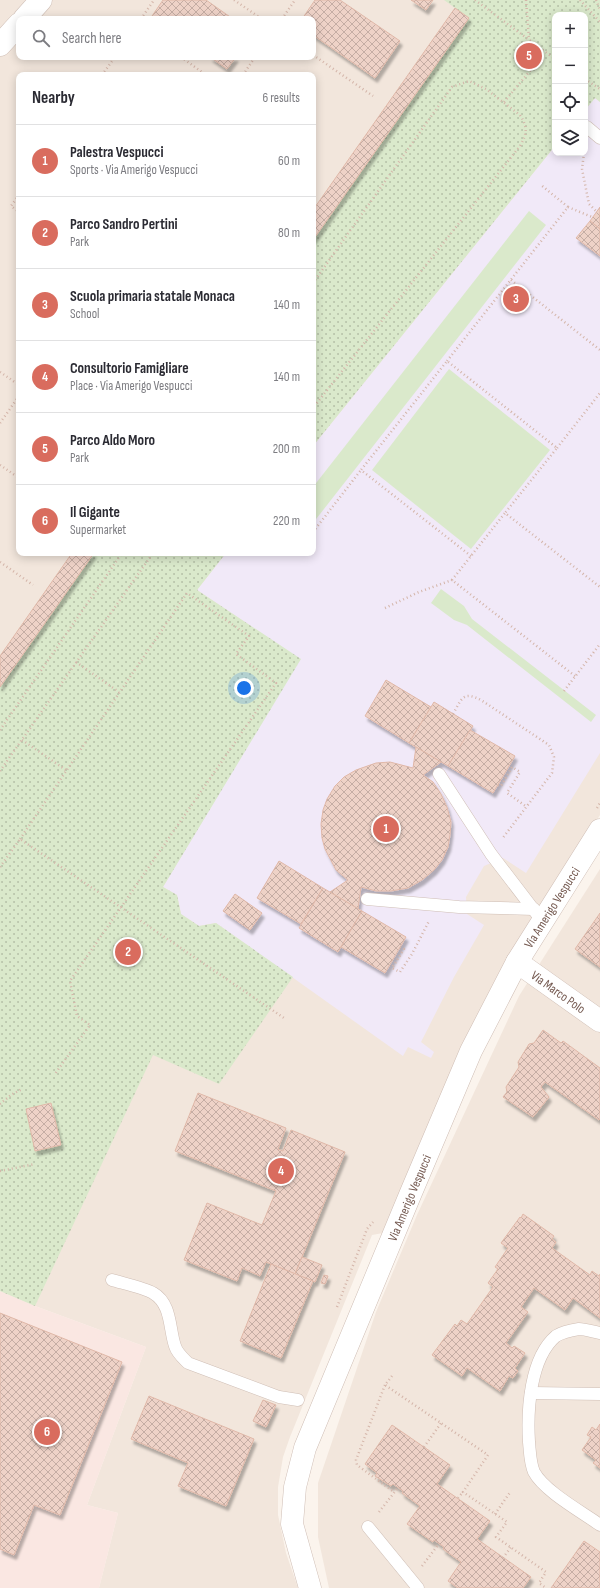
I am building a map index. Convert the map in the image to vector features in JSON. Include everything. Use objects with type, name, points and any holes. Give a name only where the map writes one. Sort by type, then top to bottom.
[{"type":"street","points":[[27,16],[41,0]]},
{"type":"street","points":[[0,45],[16,27]]},
{"type":"street","name":"Via Amerigo Vespucci","points":[[310,1588],[292,1524],[295,1487],[305,1448],[410,1195],[472,1051],[517,962],[538,915],[600,830]]},
{"type":"street","name":"Via Marco Polo","points":[[517,962],[600,1021]]},
{"type":"lane","points":[[588,128],[600,138]]},
{"type":"lane","points":[[439,774],[491,854],[538,915]]},
{"type":"lane","points":[[367,899],[538,915]]},
{"type":"lane","points":[[112,1280],[153,1293],[161,1299],[167,1310],[175,1347],[188,1363],[279,1397],[298,1400]]},
{"type":"lane","points":[[600,1333],[580,1329],[557,1335],[545,1348],[536,1372],[531,1393],[528,1427],[530,1458],[534,1471],[541,1483],[600,1525]]},
{"type":"lane","points":[[531,1393],[600,1394]]},
{"type":"lane","points":[[368,1527],[414,1584]]},
{"type":"path","points":[[143,16],[154,0]]},
{"type":"path","points":[[234,0],[258,16]]},
{"type":"path","points":[[284,16],[295,0]]},
{"type":"path","points":[[475,0],[552,57]]},
{"type":"path","points":[[526,0],[529,40]]},
{"type":"path","points":[[580,0],[600,22]]},
{"type":"path","points":[[596,0],[600,10]]},
{"type":"path","points":[[504,102],[545,53]]},
{"type":"path","points":[[316,57],[373,96]]},
{"type":"path","points":[[104,72],[113,60]]},
{"type":"path","points":[[184,60],[202,72]]},
{"type":"path","points":[[245,72],[253,60]]},
{"type":"path","points":[[316,279],[452,88],[469,81],[486,89],[520,115],[524,121],[526,130],[520,146],[316,404]]},
{"type":"path","points":[[588,81],[600,89]]},
{"type":"path","points":[[584,156],[582,169],[589,204],[596,211]]},
{"type":"path","points":[[541,185],[568,207],[592,217]]},
{"type":"path","points":[[16,199],[11,206],[16,210]]},
{"type":"path","points":[[316,528],[568,207]]},
{"type":"path","points":[[511,280],[600,350]]},
{"type":"path","points":[[447,361],[556,448]]},
{"type":"path","points":[[0,372],[16,383]]},
{"type":"path","points":[[385,608],[419,592],[452,580],[600,392]]},
{"type":"path","points":[[0,423],[16,400]]},
{"type":"path","points":[[0,465],[16,476]]},
{"type":"path","points":[[361,470],[471,556]]},
{"type":"path","points":[[505,513],[600,588]]},
{"type":"path","points":[[0,730],[120,556]]},
{"type":"path","points":[[0,771],[151,556]]},
{"type":"path","points":[[0,562],[33,585]]},
{"type":"path","points":[[452,580],[575,676]]},
{"type":"path","points":[[0,867],[187,593],[248,636],[236,654],[276,683],[70,981],[77,1016],[90,1025],[55,1074]]},
{"type":"path","points":[[564,690],[600,644]]},
{"type":"path","points":[[76,662],[119,692]]},
{"type":"path","points":[[454,714],[462,699],[465,696],[470,695],[481,700],[549,745],[554,757],[552,773],[491,854]]},
{"type":"path","points":[[22,740],[66,770]]},
{"type":"path","points":[[498,784],[501,786],[512,767],[520,772],[507,793],[527,807]]},
{"type":"path","points":[[20,839],[284,1018]]},
{"type":"path","points":[[400,947],[404,949],[392,968],[400,972],[412,954],[437,905]]},
{"type":"path","points":[[0,1104],[11,1095],[22,1089]]},
{"type":"path","points":[[0,1171],[35,1164]]},
{"type":"path","points":[[392,1376],[385,1385],[356,1460],[357,1465],[394,1492]]},
{"type":"path","points":[[385,1385],[488,1455],[458,1498]]},
{"type":"path","points":[[424,1447],[441,1423]]},
{"type":"path","points":[[368,1527],[396,1489]]},
{"type":"path","points":[[496,1514],[511,1491]]},
{"type":"path","points":[[463,1492],[507,1522],[496,1537],[546,1572],[539,1583],[546,1588]]},
{"type":"path","points":[[414,1584],[438,1545]]},
{"type":"path","points":[[504,1558],[511,1547]]},
{"type":"shaded area","points":[[0,0],[600,0],[600,815],[546,898],[383,1233],[372,1235],[290,1437],[283,1457],[278,1487],[278,1515],[286,1553],[298,1588],[99,1588],[118,1513],[87,1505],[146,1347],[35,1306],[0,1291]]},
{"type":"shaded area","points":[[595,98],[600,102],[600,753],[526,873],[503,858],[484,866],[466,897],[467,914],[484,925],[454,977],[421,1042],[434,1052],[431,1058],[408,1047],[403,1056],[216,923],[199,926],[181,914],[177,895],[163,887],[300,659],[197,590],[224,556],[316,556],[316,442],[552,150],[552,156],[588,156],[588,106]]},
{"type":"shaded area","points":[[600,869],[600,1588],[329,1588],[318,1537],[318,1483],[376,1312],[417,1215],[519,996]]},
{"type":"shaded area","points":[[0,1291],[35,1306],[146,1347],[87,1505],[118,1513],[99,1588],[0,1588]]},
{"type":"green space","points":[[444,0],[600,0],[600,102],[595,98],[588,106],[588,12],[552,12],[552,150],[316,442],[316,236],[469,18]]},
{"type":"green space","points":[[529,211],[546,225],[316,519],[316,483]]},
{"type":"green space","points":[[449,369],[550,450],[471,549],[372,470]]},
{"type":"green space","points":[[92,556],[224,556],[197,590],[301,659],[163,887],[177,895],[181,914],[199,926],[216,923],[293,977],[219,1084],[153,1055],[35,1306],[0,1291],[0,687]]},
{"type":"green space","points":[[441,589],[464,606],[472,619],[596,715],[591,722],[467,625],[454,620],[431,603]]},
{"type":"building","points":[[163,0],[206,0],[229,16],[152,16]]},
{"type":"building","points":[[315,0],[340,0],[400,41],[375,78],[316,37],[316,16],[304,16]]},
{"type":"building","points":[[411,0],[433,0],[426,10]]},
{"type":"building","points":[[455,8],[469,18],[316,236],[316,206]]},
{"type":"building","points":[[214,60],[234,60],[227,69]]},
{"type":"building","points":[[600,207],[600,229],[590,221]]},
{"type":"building","points":[[590,221],[600,229],[600,256],[576,238]]},
{"type":"building","points":[[70,556],[92,556],[0,687],[0,656]]},
{"type":"building","points":[[386,680],[431,707],[409,743],[365,716]]},
{"type":"building","points":[[434,702],[473,726],[448,766],[409,743]]},
{"type":"building","points":[[470,730],[515,756],[493,793],[448,766]]},
{"type":"building","points":[[416,747],[441,762],[423,775],[433,782],[447,807],[451,822],[448,847],[442,860],[434,870],[422,880],[408,888],[391,891],[376,891],[361,887],[358,909],[330,892],[348,880],[336,870],[325,849],[322,838],[321,824],[323,810],[327,799],[335,786],[344,777],[356,770],[376,763],[390,762],[413,768]]},
{"type":"building","points":[[279,861],[323,888],[301,924],[257,898]]},
{"type":"building","points":[[323,888],[362,911],[338,952],[299,928]]},
{"type":"building","points":[[235,894],[262,913],[250,930],[223,911]]},
{"type":"building","points":[[362,911],[406,937],[385,973],[341,947]]},
{"type":"building","points":[[600,913],[600,967],[575,949]]},
{"type":"building","points":[[543,1030],[561,1043],[563,1041],[600,1068],[599,1120],[545,1082],[541,1087],[549,1097],[533,1117],[503,1097],[507,1092],[506,1087],[519,1067],[518,1062],[529,1044],[534,1043]]},
{"type":"building","points":[[198,1093],[286,1128],[278,1149],[283,1151],[291,1130],[345,1152],[295,1274],[266,1262],[260,1276],[242,1268],[237,1281],[184,1260],[207,1203],[262,1225],[276,1191],[175,1151]]},
{"type":"building","points":[[51,1103],[61,1145],[35,1151],[26,1109]]},
{"type":"building","points":[[523,1214],[554,1236],[552,1239],[556,1242],[552,1248],[590,1275],[592,1271],[599,1276],[600,1274],[600,1318],[573,1298],[565,1310],[534,1288],[521,1307],[528,1312],[506,1343],[512,1348],[514,1346],[525,1353],[515,1368],[518,1371],[513,1378],[509,1376],[500,1391],[467,1368],[462,1376],[432,1355],[455,1324],[457,1326],[461,1320],[467,1324],[493,1287],[488,1283],[498,1269],[495,1267],[508,1248],[501,1243]]},
{"type":"building","points":[[302,1257],[322,1265],[315,1282],[295,1274]]},
{"type":"building","points":[[271,1264],[313,1281],[281,1358],[240,1341]]},
{"type":"building","points":[[324,1275],[328,1276],[325,1284],[321,1283]]},
{"type":"building","points":[[0,1313],[122,1362],[60,1515],[34,1505],[14,1555],[0,1549]]},
{"type":"building","points":[[149,1396],[254,1439],[226,1506],[178,1486],[188,1463],[131,1439]]},
{"type":"building","points":[[263,1400],[276,1405],[266,1427],[253,1421]]},
{"type":"building","points":[[600,1424],[600,1468],[593,1463],[596,1460],[582,1450],[591,1437],[587,1435],[592,1427],[596,1430]]},
{"type":"building","points":[[392,1425],[450,1465],[437,1484],[490,1521],[477,1539],[531,1577],[523,1588],[458,1588],[448,1581],[461,1562],[443,1549],[444,1547],[434,1540],[433,1542],[407,1524],[420,1506],[402,1493],[403,1491],[393,1484],[391,1486],[375,1476],[377,1473],[365,1464]]},
{"type":"building","points":[[584,1541],[600,1552],[600,1588],[551,1588]]},
{"type":"place","name":"Parco Aldo Moro","points":[[529,56]]},
{"type":"place","name":"Scuola primaria statale Monaca","points":[[516,299]]},
{"type":"place","name":"Palestra Vespucci","points":[[386,829]]},
{"type":"place","name":"Parco Sandro Pertini","points":[[128,952]]},
{"type":"place","name":"Consultorio Famigliare","points":[[281,1171]]},
{"type":"place","name":"Il Gigante","points":[[47,1432]]}]
